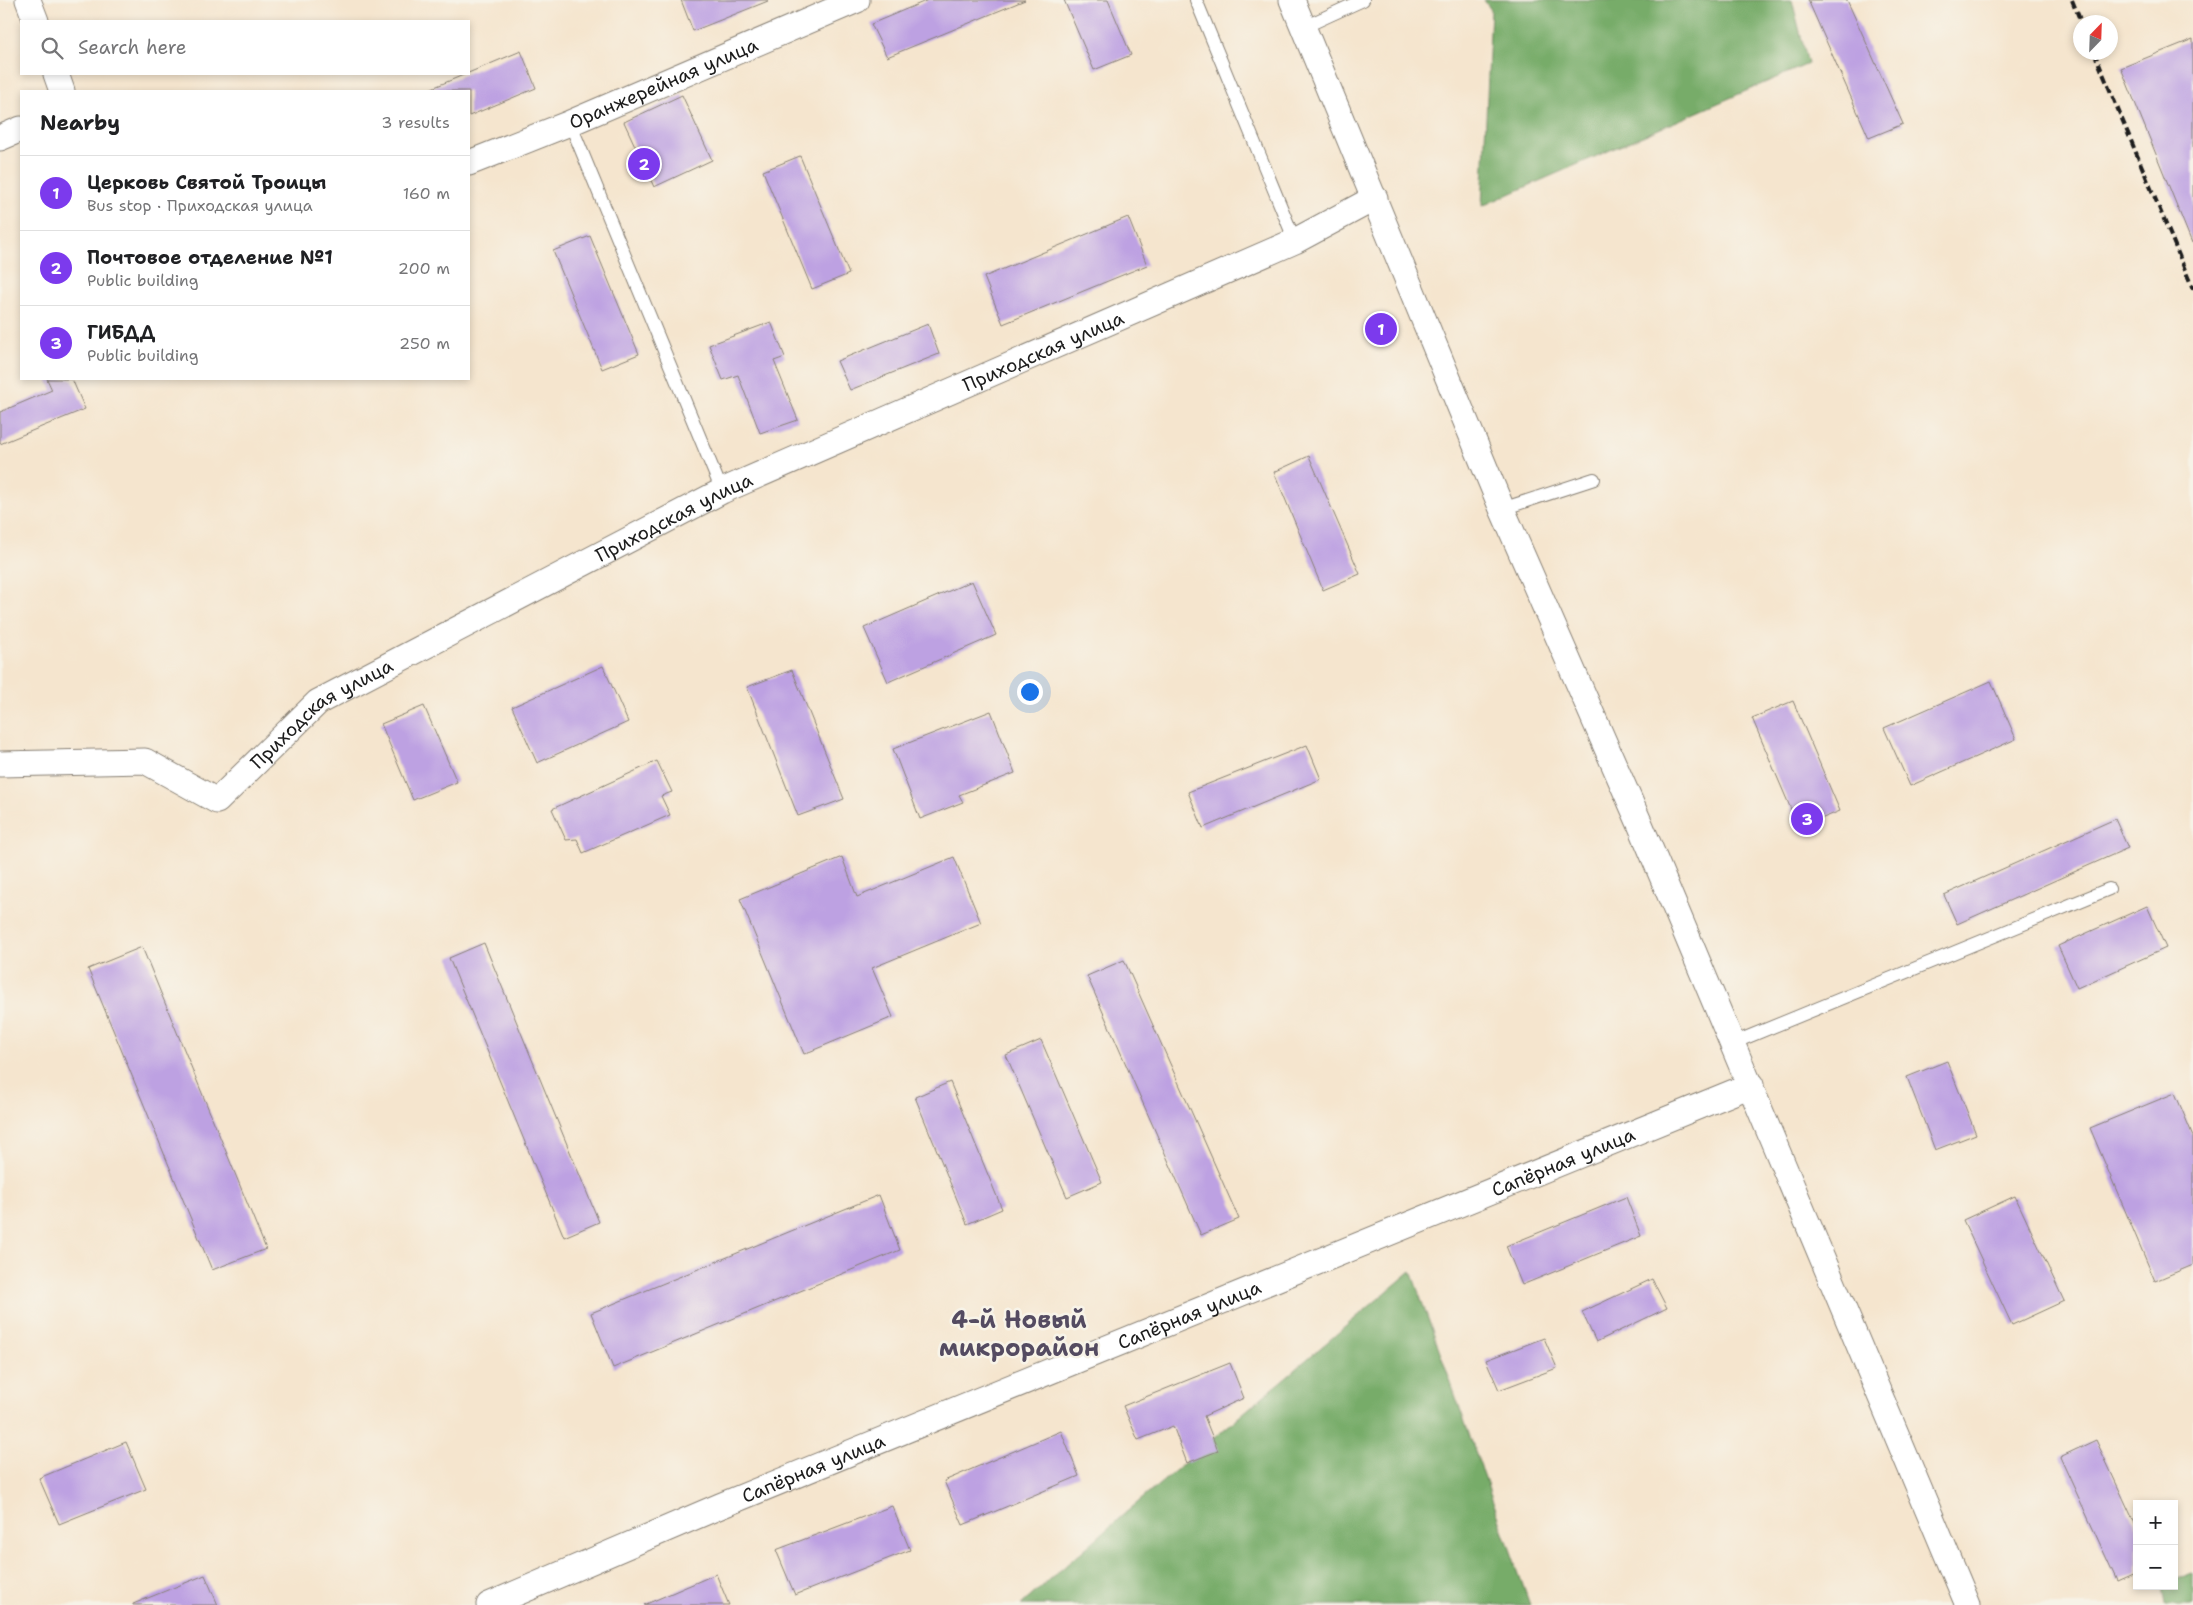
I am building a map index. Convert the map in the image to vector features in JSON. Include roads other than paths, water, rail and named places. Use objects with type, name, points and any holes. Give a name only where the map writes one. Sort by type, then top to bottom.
[{"type":"street","points":[[28,0],[36,20]]},
{"type":"street","name":"Оранжерейная улица","points":[[470,163],[570,123],[857,0]]},
{"type":"street","points":[[1292,0],[1502,509],[1637,817],[1968,1605]]},
{"type":"street","points":[[56,75],[62,90]]},
{"type":"street","points":[[0,138],[20,129]]},
{"type":"street","name":"Приходская улица","points":[[0,764],[145,761],[217,801],[318,702],[722,491],[1294,241],[1375,198]]},
{"type":"street","name":"Сапёрная улица","points":[[489,1605],[720,1506],[1750,1085]]},
{"type":"lane","points":[[1196,0],[1294,241]]},
{"type":"lane","points":[[1304,27],[1363,0]]},
{"type":"lane","points":[[570,123],[722,491]]},
{"type":"lane","points":[[1502,509],[1594,479]]},
{"type":"lane","points":[[1733,1043],[2109,889]]},
{"type":"railway","points":[[2072,0],[2078,15]]},
{"type":"railway","points":[[2097,60],[2193,289]]},
{"type":"place","name":"Почтовое отделение №1","points":[[644,164]]},
{"type":"place","name":"Церковь Святой Троицы","points":[[1381,329]]},
{"type":"place","name":"ГИБДД","points":[[1807,819]]},
{"type":"district","name":"4-й Новый микрорайон","points":[[1019,1334]]}]
